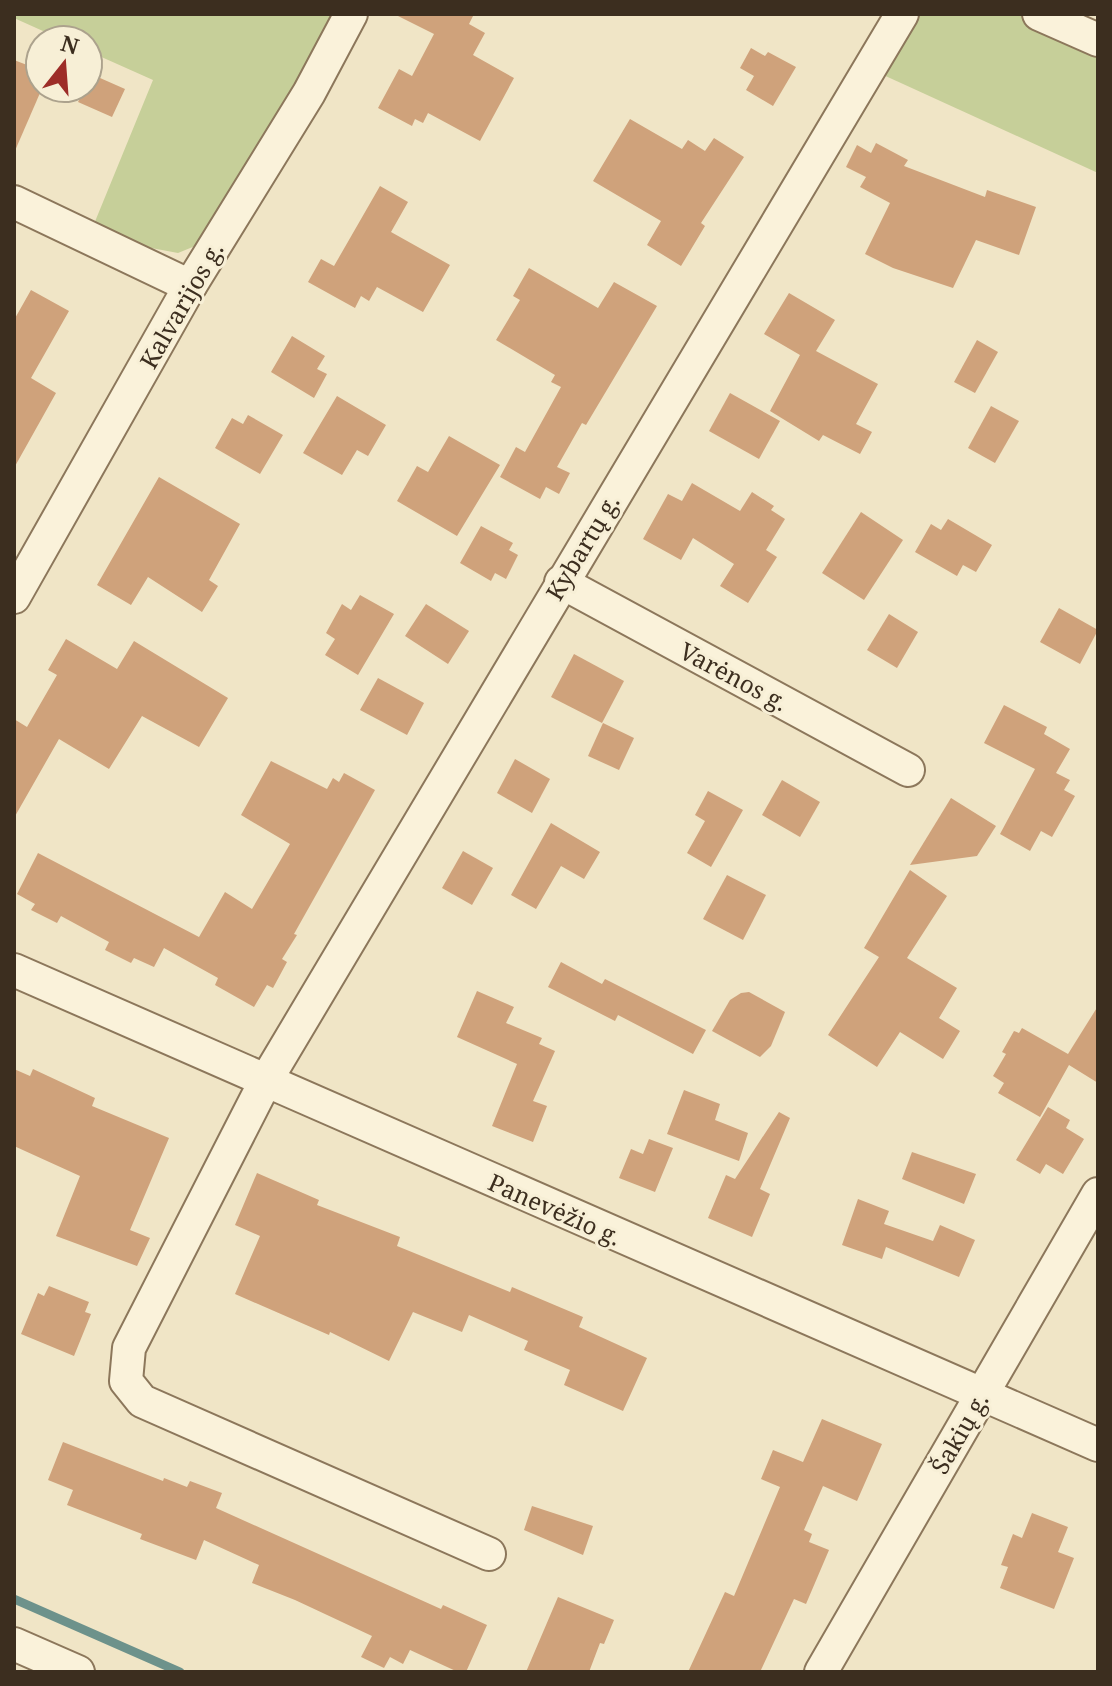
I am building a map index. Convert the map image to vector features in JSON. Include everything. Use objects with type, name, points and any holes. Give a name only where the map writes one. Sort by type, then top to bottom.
[{"type":"street","name":"Kalvarijos g.","points":[[14,597],[190,286],[309,93],[351,14]]},
{"type":"street","name":"Kybartų g.","points":[[489,1554],[142,1401],[126,1381],[129,1348],[265,1082],[902,14]]},
{"type":"street","points":[[1039,14],[1098,40]]},
{"type":"street","points":[[14,202],[190,286]]},
{"type":"street","name":"Varėnos g.","points":[[561,582],[908,770]]},
{"type":"street","name":"Panevėžio g.","points":[[14,970],[1098,1445]]},
{"type":"street","name":"Šakių g.","points":[[821,1672],[1098,1194]]},
{"type":"street","points":[[14,1644],[78,1672]]},
{"type":"green space","points":[[14,14],[338,14],[200,244],[178,253],[146,247],[94,224],[153,80],[104,58],[104,24],[27,24],[14,18]]},
{"type":"green space","points":[[902,14],[1041,14],[1098,39],[1098,173],[868,68]]},
{"type":"building","points":[[394,14],[474,14],[469,24],[485,33],[473,55],[514,78],[480,141],[428,113],[423,123],[415,119],[412,126],[378,108],[399,69],[412,76],[434,34]]},
{"type":"building","points":[[751,48],[765,56],[768,52],[796,67],[773,106],[746,90],[754,76],[740,68]]},
{"type":"building","points":[[14,60],[24,64],[24,104],[35,104],[14,153]]},
{"type":"building","points":[[104,80],[125,89],[112,117],[83,104],[104,104]]},
{"type":"building","points":[[630,119],[682,149],[688,140],[705,151],[714,138],[744,157],[701,223],[705,226],[681,266],[647,245],[661,221],[593,181]]},
{"type":"building","points":[[876,143],[908,160],[904,166],[985,197],[987,190],[1036,207],[1019,255],[976,240],[953,288],[893,268],[865,254],[890,203],[860,187],[866,177],[846,167],[857,145],[871,153]]},
{"type":"building","points":[[380,186],[408,202],[391,232],[450,265],[423,312],[377,287],[369,301],[361,296],[355,308],[308,282],[321,259],[334,266]]},
{"type":"building","points":[[529,268],[598,308],[614,282],[657,306],[586,425],[582,423],[557,467],[570,473],[559,494],[546,487],[540,499],[500,477],[516,447],[525,452],[561,387],[551,382],[555,375],[496,340],[520,300],[513,296]]},
{"type":"building","points":[[31,290],[69,311],[31,378],[56,393],[14,468],[14,320]]},
{"type":"building","points":[[789,293],[835,320],[816,351],[878,384],[856,424],[872,432],[860,454],[823,435],[819,441],[770,411],[800,355],[764,334]]},
{"type":"building","points":[[292,336],[325,356],[317,369],[327,374],[314,398],[271,372]]},
{"type":"building","points":[[977,340],[998,352],[975,393],[954,382]]},
{"type":"building","points":[[730,393],[780,421],[759,459],[709,431]]},
{"type":"building","points":[[337,396],[386,425],[368,456],[357,450],[342,475],[303,453]]},
{"type":"building","points":[[991,406],[1019,421],[995,463],[968,448]]},
{"type":"building","points":[[248,415],[283,435],[260,474],[215,448],[232,418],[243,424]]},
{"type":"building","points":[[449,436],[500,465],[457,536],[397,501],[417,466],[428,472]]},
{"type":"building","points":[[159,477],[240,524],[209,580],[218,586],[202,612],[148,577],[131,605],[97,585]]},
{"type":"building","points":[[692,483],[740,511],[752,492],[774,506],[771,510],[785,519],[766,550],[777,557],[748,603],[720,586],[734,564],[693,538],[681,560],[643,539],[668,494],[682,501]]},
{"type":"building","points":[[861,512],[903,540],[864,600],[822,573]]},
{"type":"building","points":[[948,519],[992,545],[976,572],[963,565],[957,576],[915,552],[931,524],[941,530]]},
{"type":"building","points":[[481,526],[513,543],[509,550],[518,555],[506,579],[495,573],[491,581],[460,563]]},
{"type":"building","points":[[360,595],[394,614],[358,675],[325,655],[335,639],[326,633],[342,604],[351,610]]},
{"type":"building","points":[[426,604],[469,631],[448,664],[405,636]]},
{"type":"building","points":[[1059,608],[1098,630],[1080,664],[1040,642]]},
{"type":"building","points":[[889,614],[918,632],[897,668],[867,650]]},
{"type":"building","points":[[66,639],[117,669],[134,641],[228,698],[199,747],[142,716],[109,769],[59,739],[14,818],[14,719],[27,727],[57,675],[48,670]]},
{"type":"building","points":[[574,654],[624,681],[602,723],[551,697]]},
{"type":"building","points":[[378,678],[424,703],[407,735],[360,710]]},
{"type":"building","points":[[1004,705],[1047,727],[1044,734],[1070,749],[1056,773],[1070,780],[1064,790],[1075,796],[1052,837],[1041,831],[1030,851],[1000,834],[1035,769],[984,743]]},
{"type":"building","points":[[603,723],[634,738],[619,770],[588,756]]},
{"type":"building","points":[[515,759],[550,779],[532,813],[497,793]]},
{"type":"building","points":[[271,761],[327,789],[333,778],[339,782],[344,773],[375,790],[294,934],[297,935],[282,959],[287,962],[273,988],[267,985],[254,1007],[215,985],[218,978],[164,948],[154,967],[134,958],[131,963],[105,950],[109,942],[61,916],[57,923],[31,910],[35,904],[17,894],[38,853],[199,937],[225,892],[252,909],[290,844],[241,815]]},
{"type":"building","points":[[782,780],[820,802],[800,837],[762,815]]},
{"type":"building","points":[[708,791],[743,810],[711,867],[687,853],[705,821],[695,815]]},
{"type":"building","points":[[951,798],[996,826],[977,856],[910,865]]},
{"type":"building","points":[[551,823],[600,852],[584,879],[561,866],[536,909],[511,895]]},
{"type":"building","points":[[463,851],[493,868],[472,905],[442,888]]},
{"type":"building","points":[[910,870],[947,896],[907,958],[957,988],[939,1018],[960,1031],[943,1059],[900,1032],[877,1067],[828,1035],[879,957],[864,948]]},
{"type":"building","points":[[727,875],[766,895],[743,940],[703,919]]},
{"type":"building","points":[[561,962],[602,984],[605,979],[706,1030],[693,1054],[618,1015],[615,1021],[548,987]]},
{"type":"building","points":[[477,991],[514,1007],[506,1023],[542,1038],[539,1044],[555,1051],[533,1101],[547,1106],[533,1142],[492,1126],[517,1064],[457,1037]]},
{"type":"building","points":[[749,992],[785,1012],[771,1046],[760,1057],[712,1031],[730,1000]]},
{"type":"building","points":[[1098,1006],[1098,1083],[1069,1065],[1040,1117],[998,1093],[1004,1083],[993,1076],[1006,1054],[1002,1052],[1014,1031],[1019,1033],[1022,1028],[1068,1054]]},
{"type":"building","points":[[14,1069],[30,1076],[33,1069],[95,1098],[92,1106],[169,1138],[130,1230],[150,1238],[137,1266],[56,1236],[80,1176],[14,1146]]},
{"type":"building","points":[[684,1090],[720,1104],[715,1120],[748,1133],[739,1161],[667,1134]]},
{"type":"building","points":[[1048,1107],[1070,1120],[1066,1128],[1084,1139],[1063,1174],[1046,1164],[1040,1174],[1016,1160]]},
{"type":"building","points":[[779,1112],[790,1118],[760,1189],[770,1194],[752,1237],[708,1218],[726,1175],[735,1179]]},
{"type":"building","points":[[649,1139],[673,1148],[655,1192],[619,1178],[631,1149],[643,1154]]},
{"type":"building","points":[[912,1152],[976,1174],[964,1204],[902,1179]]},
{"type":"building","points":[[257,1173],[319,1200],[317,1205],[400,1237],[397,1246],[510,1292],[512,1287],[583,1317],[579,1327],[647,1358],[623,1411],[564,1385],[570,1370],[524,1350],[528,1341],[469,1315],[462,1332],[413,1312],[389,1361],[330,1332],[329,1335],[235,1294],[260,1236],[235,1225]]},
{"type":"building","points":[[858,1199],[889,1211],[884,1224],[933,1241],[940,1225],[975,1240],[959,1277],[886,1247],[882,1259],[842,1245]]},
{"type":"building","points":[[49,1286],[89,1302],[85,1312],[91,1314],[74,1356],[21,1334],[38,1293],[44,1296]]},
{"type":"building","points":[[822,1419],[882,1444],[857,1501],[823,1486],[804,1530],[812,1534],[809,1542],[829,1550],[806,1604],[794,1599],[760,1672],[688,1672],[725,1592],[734,1596],[780,1487],[761,1479],[773,1450],[803,1462]]},
{"type":"building","points":[[63,1442],[163,1481],[164,1478],[187,1487],[190,1481],[222,1493],[216,1508],[441,1609],[443,1605],[487,1625],[466,1672],[458,1672],[410,1650],[403,1664],[390,1657],[384,1668],[361,1657],[372,1636],[252,1583],[259,1565],[204,1540],[196,1560],[140,1539],[142,1534],[67,1505],[73,1490],[48,1480]]},
{"type":"building","points":[[532,1506],[593,1526],[583,1555],[524,1530]]},
{"type":"building","points":[[1032,1513],[1068,1527],[1058,1552],[1074,1558],[1054,1609],[1000,1588],[1008,1567],[1001,1565],[1013,1534],[1022,1538]]},
{"type":"building","points":[[558,1597],[614,1620],[604,1644],[600,1643],[589,1672],[526,1672]]},
{"type":"waterway","points":[[14,1599],[180,1672]]}]
